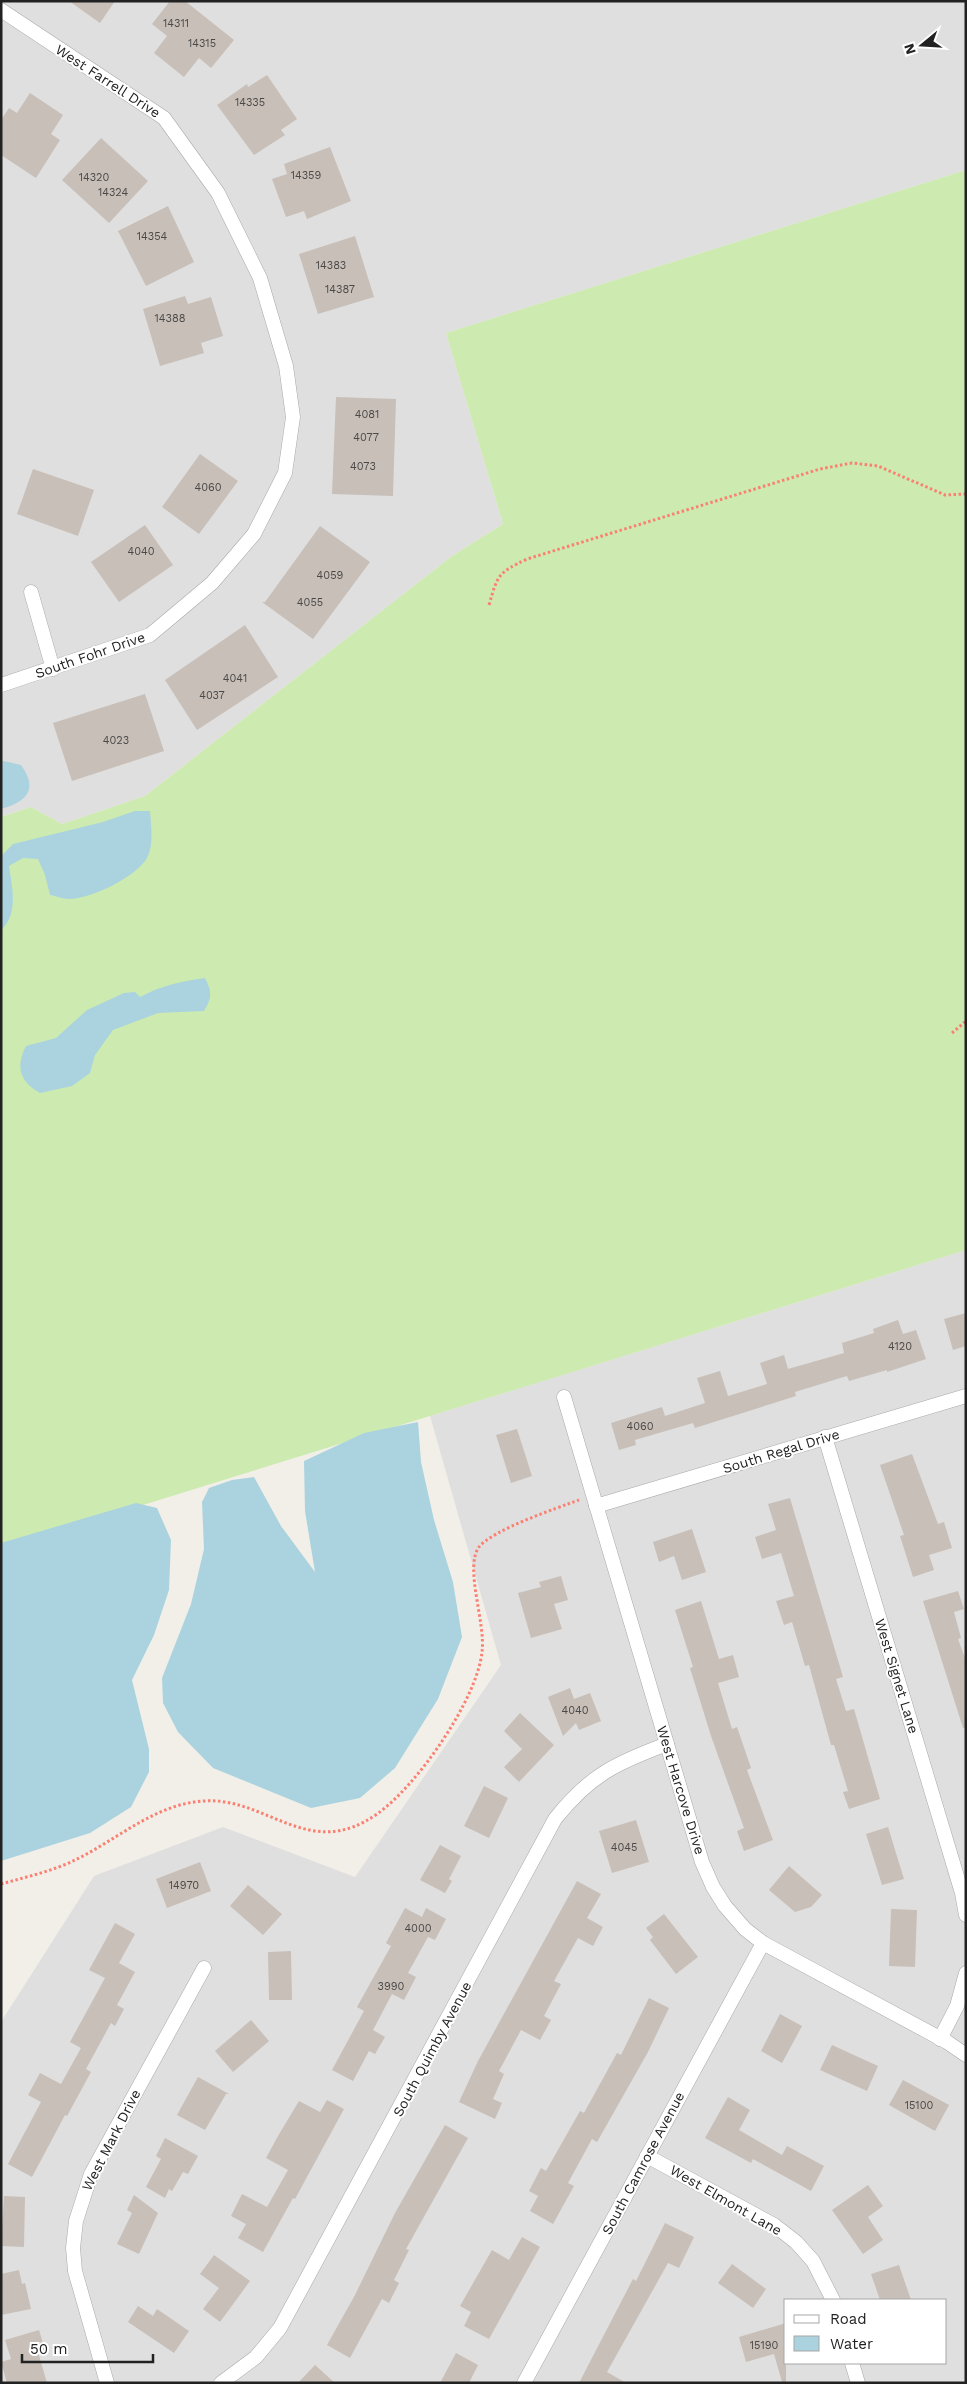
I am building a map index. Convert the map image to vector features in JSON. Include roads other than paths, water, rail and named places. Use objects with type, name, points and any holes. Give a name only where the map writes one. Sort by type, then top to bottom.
[{"type":"street","name":"West Farrell Drive","points":[[1,10],[164,118],[170,126],[218,193],[260,278],[286,366],[293,417]]},
{"type":"street","name":"South Fohr Drive","points":[[1,685],[150,635],[212,583],[254,534],[284,473],[293,417]]},
{"type":"street","points":[[31,592],[53,669]]},
{"type":"street","name":"South Regal Drive","points":[[594,1501],[966,1396]]},
{"type":"street","name":"West Harcove Drive","points":[[564,1397],[702,1862],[713,1887],[725,1906],[745,1929],[762,1943],[940,2039],[966,2055]]},
{"type":"street","name":"West Signet Lane","points":[[825,1437],[962,1893],[966,1915]]},
{"type":"street","name":"South Quimby Avenue","points":[[221,2383],[256,2357],[285,2320],[555,1818],[573,1797],[597,1775],[637,1755],[667,1744]]},
{"type":"street","name":"South Camrose Avenue","points":[[524,2383],[762,1943]]},
{"type":"street","name":"West Mark Drive","points":[[107,2383],[75,2271],[73,2248],[76,2221],[91,2174],[204,1968]]},
{"type":"street","points":[[940,2039],[957,2006],[966,1973]]},
{"type":"street","name":"West Elmont Lane","points":[[646,2156],[774,2225],[796,2242],[812,2261],[832,2299]]},
{"type":"street","points":[[852,2364],[858,2383]]},
{"type":"water","points":[[1,762],[21,765],[29,781],[29,787],[28,793],[24,798],[1,809]]},
{"type":"water","points":[[135,811],[150,811],[151,847],[147,858],[141,865],[112,886],[89,895],[67,899],[50,895],[45,875],[38,859],[23,858],[9,866],[13,891],[12,908],[7,924],[1,930],[1,856],[13,844],[103,822]]},
{"type":"water","points":[[205,978],[210,994],[209,1002],[204,1011],[158,1013],[113,1030],[95,1055],[90,1073],[72,1086],[40,1093],[33,1089],[24,1079],[20,1067],[26,1046],[56,1038],[87,1010],[124,993],[135,992],[140,997],[171,984]]},
{"type":"water","points":[[418,1422],[421,1462],[434,1520],[453,1582],[462,1637],[438,1699],[395,1768],[360,1798],[311,1808],[213,1768],[178,1732],[163,1703],[162,1678],[191,1604],[204,1549],[202,1502],[209,1488],[232,1480],[254,1477],[281,1526],[315,1572],[305,1511],[304,1461],[364,1433]]},
{"type":"water","points":[[136,1503],[157,1508],[171,1540],[169,1590],[154,1635],[132,1680],[149,1749],[149,1772],[131,1807],[90,1833],[1,1861],[1,1543]]}]
